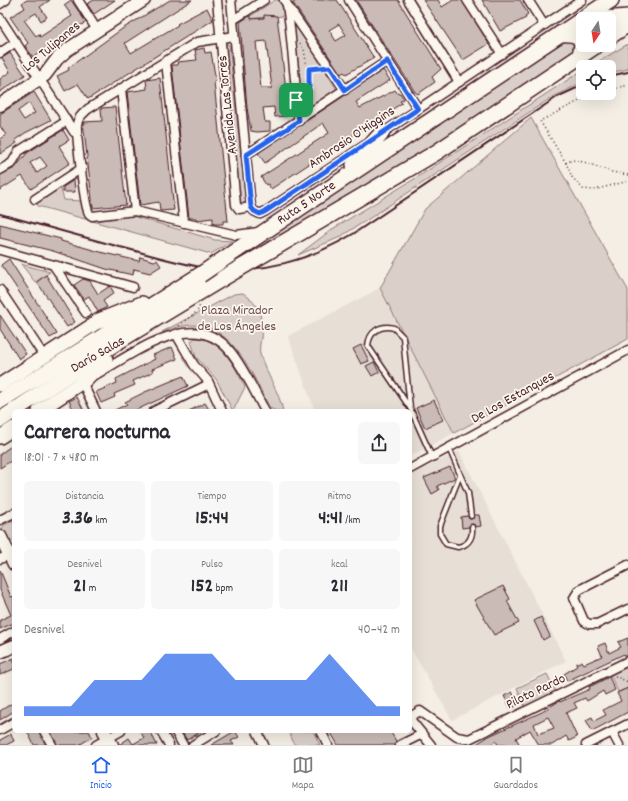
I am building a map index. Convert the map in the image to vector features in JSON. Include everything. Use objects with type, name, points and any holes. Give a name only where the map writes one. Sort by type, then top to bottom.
[{"type":"highway","name":"Ruta 5 Norte","points":[[0,401],[200,275],[238,244],[266,231],[611,0]]},
{"type":"highway","points":[[616,18],[628,17]]},
{"type":"highway","points":[[616,32],[628,24]]},
{"type":"highway","points":[[560,34],[576,28]]},
{"type":"highway","points":[[560,34],[573,34],[579,38],[583,47],[580,57]]},
{"type":"highway","name":"Ruta 5 Norte","points":[[17,409],[140,328],[199,292],[419,164],[587,52]]},
{"type":"highway","points":[[342,179],[381,134]]},
{"type":"highway","points":[[99,321],[174,291]]},
{"type":"highway","points":[[82,382],[140,328]]},
{"type":"highway","name":"Ruta 5 Norte","points":[[0,420],[12,412]]},
{"type":"main road","points":[[0,385],[99,321]]},
{"type":"main road","name":"Darío Salas","points":[[42,409],[82,382]]},
{"type":"main road","points":[[0,437],[12,429]]},
{"type":"street","points":[[0,4],[6,0]]},
{"type":"street","points":[[78,0],[97,30]]},
{"type":"street","name":"Los Tulipanes","points":[[0,105],[48,73],[59,57],[97,30],[144,0]]},
{"type":"street","name":"Avenida Las Torres","points":[[217,0],[236,206]]},
{"type":"street","name":"Avenida Las Torres","points":[[231,0],[251,207]]},
{"type":"street","points":[[233,20],[264,0]]},
{"type":"street","points":[[349,0],[418,109]]},
{"type":"street","points":[[408,0],[459,82]]},
{"type":"street","points":[[468,0],[502,54]]},
{"type":"street","points":[[528,0],[544,25]]},
{"type":"street","name":"Ambrosio O'Higgins","points":[[236,206],[239,209],[251,207],[257,214],[263,213],[582,0]]},
{"type":"street","points":[[286,2],[345,90]]},
{"type":"street","points":[[286,2],[299,121]]},
{"type":"street","points":[[0,18],[74,132],[77,132]]},
{"type":"street","points":[[234,36],[198,42],[121,88],[88,109],[80,117],[77,132],[88,213],[92,216],[135,211],[184,224],[238,244]]},
{"type":"street","points":[[0,53],[16,42]]},
{"type":"street","points":[[246,155],[387,61]]},
{"type":"street","points":[[166,62],[184,224]]},
{"type":"street","points":[[121,88],[135,211]]},
{"type":"street","points":[[0,170],[12,163],[19,151],[67,121]]},
{"type":"street","points":[[35,199],[82,168]]},
{"type":"street","points":[[0,250],[133,287]]},
{"type":"street","points":[[54,266],[86,313]]},
{"type":"street","points":[[0,290],[44,356]]},
{"type":"street","points":[[221,409],[209,384],[194,365],[176,334],[200,332],[211,336],[225,345],[235,358],[264,409]]},
{"type":"street","name":"Darío Salas","points":[[82,382],[163,337],[176,334]]},
{"type":"street","name":"De Los Estanques","points":[[412,468],[628,350]]},
{"type":"street","points":[[82,382],[95,409]]},
{"type":"street","points":[[160,409],[209,384]]},
{"type":"street","points":[[0,520],[12,514]]},
{"type":"street","points":[[1,540],[9,558]]},
{"type":"street","points":[[628,565],[579,590],[574,600],[584,621],[593,625],[628,610]]},
{"type":"street","points":[[0,639],[12,632]]},
{"type":"street","points":[[0,643],[12,645]]},
{"type":"street","points":[[0,652],[12,646]]},
{"type":"street","name":"Piloto Pardo","points":[[412,716],[418,711],[424,712],[454,735],[461,738],[472,738],[628,661]]},
{"type":"street","points":[[412,721],[431,745]]},
{"type":"street","points":[[0,730],[12,723]]},
{"type":"street","points":[[586,745],[628,724]]},
{"type":"street","points":[[612,732],[619,745]]},
{"type":"street","points":[[45,733],[52,745]]},
{"type":"street","points":[[96,745],[117,733]]},
{"type":"street","points":[[161,733],[169,745]]},
{"type":"street","points":[[175,733],[183,745]]},
{"type":"street","points":[[198,744],[213,733]]},
{"type":"street","points":[[258,733],[264,745]]},
{"type":"street","points":[[323,733],[328,745]]},
{"type":"street","points":[[400,745],[422,734]]},
{"type":"lane","points":[[381,328],[394,328],[403,337],[410,408],[368,346],[371,335],[381,328]]},
{"type":"lane","points":[[412,412],[432,457]]},
{"type":"lane","points":[[449,448],[468,493],[471,516]]},
{"type":"lane","points":[[460,475],[440,526],[440,534],[446,544],[458,547],[469,542],[472,534],[472,527]]},
{"type":"path","points":[[290,28],[304,50],[309,69],[309,87],[296,100]]},
{"type":"path","points":[[309,69],[330,67]]},
{"type":"path","points":[[616,88],[628,85]]},
{"type":"path","points":[[581,100],[540,121],[566,163],[572,177],[583,189],[594,190],[628,181]]},
{"type":"path","points":[[566,163],[572,160],[584,162],[612,172],[628,175]]},
{"type":"path","points":[[176,334],[180,325],[197,313],[200,304],[199,292]]},
{"type":"path","points":[[607,671],[610,674],[628,682]]},
{"type":"shaded area","points":[[380,288],[454,433],[412,455],[412,409],[314,409],[288,336]]},
{"type":"shaded area","points":[[459,451],[566,661],[452,720],[412,650],[412,474]]},
{"type":"green space","points":[[275,0],[279,0],[284,16],[246,19]]},
{"type":"green space","points":[[290,15],[336,88],[336,92],[304,113],[301,112]]},
{"type":"green space","points":[[569,39],[572,39],[576,50],[427,151],[0,415],[0,405],[438,121]]},
{"type":"green space","points":[[228,44],[246,201],[243,204],[240,202],[225,45]]},
{"type":"green space","points":[[628,44],[628,69],[616,72],[616,60],[601,60]]},
{"type":"green space","points":[[576,75],[576,86],[551,98],[338,238],[298,255],[334,228],[416,178]]},
{"type":"green space","points":[[531,118],[628,290],[628,339],[454,433],[380,288],[425,209]]},
{"type":"green space","points":[[60,186],[64,200],[82,201],[83,210],[88,216],[129,215],[215,240],[232,241],[211,254],[38,206],[36,200]]},
{"type":"green space","points":[[21,264],[50,272],[35,282]]},
{"type":"green space","name":"Plaza Mirador de Los Ángeles","points":[[243,293],[254,303],[260,313],[262,325],[260,354],[279,396],[282,409],[270,408],[249,368],[230,343],[219,333],[206,327],[192,325],[181,326],[162,332],[234,294]]},
{"type":"green space","points":[[195,338],[213,343],[232,363],[245,387],[234,409],[232,409],[216,379],[196,357],[191,341]]},
{"type":"green space","points":[[12,521],[12,541],[9,541],[2,529],[4,525]]},
{"type":"green space","points":[[628,667],[628,688],[618,692],[610,674]]},
{"type":"green space","points":[[547,674],[556,692],[525,706],[517,688]]},
{"type":"green space","points":[[289,733],[314,733],[320,745],[295,745]]},
{"type":"building","points":[[27,0],[50,0],[40,7],[47,17],[41,21],[36,13],[24,20],[36,36],[39,34],[40,37],[72,16],[64,5],[71,0],[86,22],[33,57],[25,46],[28,43],[10,17],[25,8],[22,3]]},
{"type":"building","points":[[94,0],[115,0],[94,14],[87,4]]},
{"type":"building","points":[[170,0],[192,0],[125,43],[131,53],[178,25],[177,24],[207,8],[213,20],[88,99],[78,84],[65,91],[57,76],[69,70],[68,68],[122,29]]},
{"type":"building","points":[[297,0],[337,0],[374,58],[346,74],[344,72],[341,74],[293,3]],"holes":[[[339,24],[346,35],[336,41],[329,30]]]},
{"type":"building","points":[[356,0],[398,0],[441,69],[432,77],[435,82],[418,94],[415,92]]},
{"type":"building","points":[[423,0],[438,0],[442,7],[453,0],[462,0],[489,44],[463,60]]},
{"type":"building","points":[[482,0],[520,0],[528,14],[525,16],[526,18],[500,31]]},
{"type":"building","points":[[264,15],[277,16],[289,114],[286,114],[287,116],[275,117],[274,107],[263,108],[265,122],[270,122],[270,131],[257,132],[251,131],[247,108],[240,22],[251,16],[251,19],[264,18]],"holes":[[[266,41],[272,88],[261,88],[256,42]]]},
{"type":"building","points":[[204,48],[205,53],[211,52],[216,81],[214,82],[228,221],[223,221],[223,224],[213,224],[213,218],[197,220],[196,218],[189,218],[172,67],[172,65],[178,65],[177,62],[197,60],[195,50]]},
{"type":"building","points":[[10,53],[25,75],[0,92],[0,79],[10,72],[2,58]]},
{"type":"building","points":[[383,70],[390,80],[356,102],[360,108],[395,90],[398,94],[400,93],[404,99],[400,101],[402,103],[271,189],[268,184],[266,185],[261,177],[329,133],[323,123],[265,163],[258,153]]},
{"type":"building","points":[[160,78],[174,210],[160,211],[159,202],[140,205],[127,92],[147,89],[146,80]]},
{"type":"building","points":[[34,92],[51,120],[25,133],[15,140],[17,143],[0,154],[0,139],[6,135],[0,126],[0,114]],"holes":[[[29,103],[35,113],[24,120],[18,111]]]},
{"type":"building","points":[[115,107],[126,205],[93,208],[83,122],[102,121],[101,108]]},
{"type":"building","points":[[63,130],[69,140],[59,146],[70,163],[31,189],[22,176],[0,190],[0,175],[15,168],[27,153]],"holes":[[[40,157],[47,166],[37,173],[30,163]]]},
{"type":"building","points":[[74,180],[75,192],[63,192],[63,187]]},
{"type":"building","points":[[0,224],[61,239],[61,241],[104,253],[139,261],[140,257],[154,261],[157,260],[161,266],[150,273],[134,269],[133,275],[106,269],[53,251],[0,238]]},
{"type":"building","points":[[9,259],[57,334],[50,338],[1,265]]},
{"type":"building","points":[[46,275],[75,322],[67,327],[37,282]]},
{"type":"building","points":[[83,279],[90,281],[98,294],[110,286],[114,293],[103,301],[107,307],[98,312],[89,296],[84,299],[74,285]]},
{"type":"building","points":[[0,315],[26,354],[19,359],[0,329]]},
{"type":"building","points":[[361,345],[369,361],[361,364],[353,349]]},
{"type":"building","points":[[172,347],[177,359],[152,369],[153,372],[133,381],[135,385],[114,394],[115,397],[101,403],[96,392],[117,383],[116,379],[155,359],[153,355]]},
{"type":"building","points":[[374,362],[379,372],[372,376],[366,366]]},
{"type":"building","points":[[183,376],[188,386],[138,409],[117,409],[127,404],[125,402]]},
{"type":"building","points":[[77,397],[83,409],[73,409],[69,401]]},
{"type":"building","points":[[434,400],[443,420],[425,428],[416,408]]},
{"type":"building","points":[[205,403],[209,409],[193,409]]},
{"type":"building","points":[[12,445],[12,460],[0,468],[0,454]]},
{"type":"building","points":[[450,467],[455,478],[437,486],[439,490],[432,494],[424,478]]},
{"type":"building","points":[[474,515],[479,515],[481,526],[475,527],[472,524],[469,527],[462,528],[461,517],[467,516],[471,519]]},
{"type":"building","points":[[0,570],[12,597],[12,624],[0,629],[0,620],[11,615],[0,590]]},
{"type":"building","points":[[503,586],[510,599],[507,601],[519,623],[494,635],[474,600]]},
{"type":"building","points":[[541,617],[550,636],[543,640],[534,621]]},
{"type":"building","points":[[628,638],[628,656],[625,656],[624,654],[567,681],[564,674],[577,666],[576,664],[582,661],[584,664],[602,656],[598,646],[605,643],[609,653],[621,647],[618,642]]},
{"type":"building","points":[[12,659],[12,670],[0,675],[0,664]]},
{"type":"building","points":[[609,677],[615,690],[605,695],[603,691],[587,701],[585,698],[574,703],[577,708],[566,713],[577,737],[569,741],[566,736],[552,745],[539,745],[530,730],[516,738],[520,745],[498,745],[496,741],[490,745],[475,745],[489,736],[542,712],[559,701],[560,702],[590,689],[589,687]],"holes":[[[548,717],[554,728],[538,734],[534,724]]]},
{"type":"building","points":[[628,688],[628,712],[592,731],[586,720],[592,717],[594,721],[606,715],[603,710],[621,701],[617,693]]},
{"type":"building","points":[[512,692],[519,704],[511,709],[504,696]]},
{"type":"building","points":[[12,703],[12,712],[0,720],[0,711]]},
{"type":"building","points":[[28,733],[40,733],[46,745],[34,745]]},
{"type":"building","points":[[51,733],[90,733],[92,737],[79,745],[57,745]]},
{"type":"building","points":[[141,733],[151,733],[157,745],[119,745],[129,738],[133,744],[144,738]]},
{"type":"building","points":[[182,733],[199,733],[187,740]]},
{"type":"building","points":[[232,733],[236,733],[239,737],[231,741],[234,745],[211,745]]},
{"type":"building","points":[[331,733],[391,733],[396,741],[395,745],[338,745]]},
{"type":"building","points":[[11,734],[14,741],[6,745],[0,745],[0,740]]},
{"type":"railway","points":[[616,75],[628,72]]},
{"type":"railway","points":[[0,214],[164,259],[208,268],[227,270],[246,269],[284,263],[319,251],[353,234],[557,97],[576,88]]},
{"type":"route","points":[[387,61],[418,109],[263,213],[257,214],[251,207],[246,155],[299,121],[296,100],[309,87],[309,69],[330,67],[345,90],[387,61]]}]
